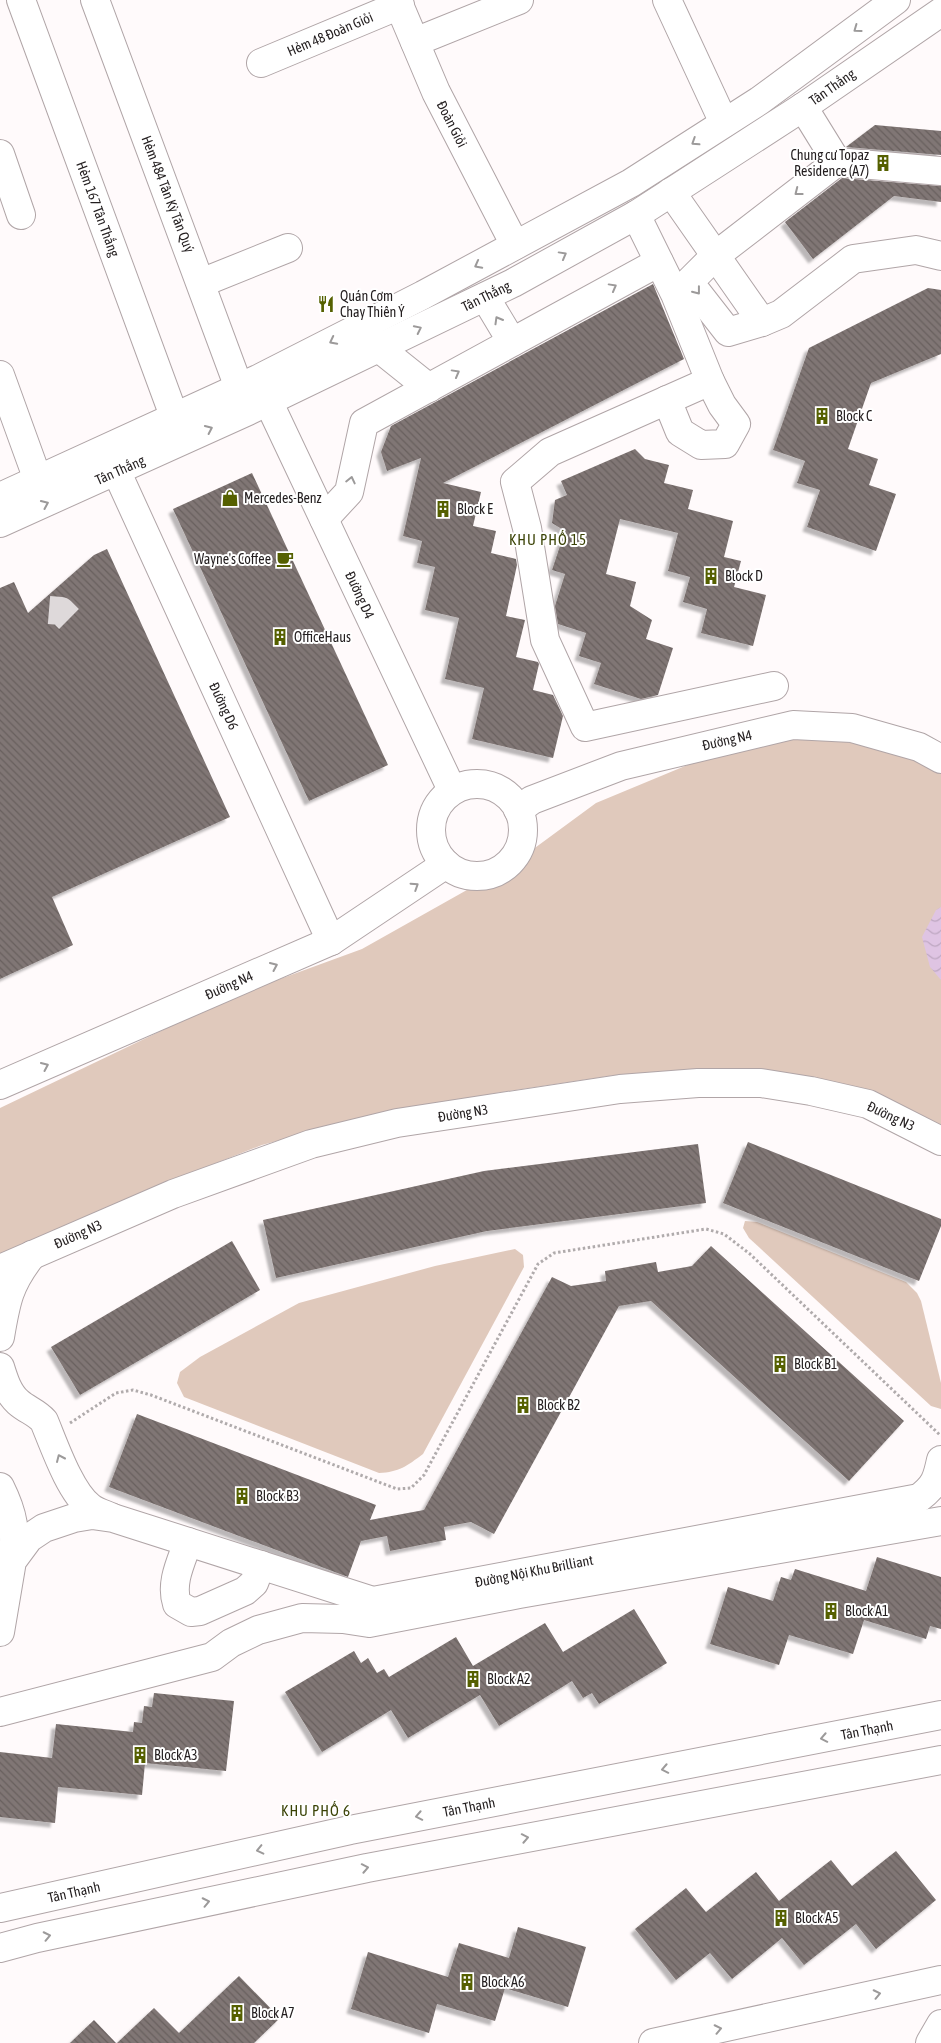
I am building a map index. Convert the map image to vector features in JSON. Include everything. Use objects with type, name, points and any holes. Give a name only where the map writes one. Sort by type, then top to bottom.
[{"type":"street","name":"Hẻm 167 Tân Thắng","points":[[21,0],[178,430]]},
{"type":"street","name":"Hẻm 484 Tân Kỳ Tân Quý","points":[[95,0],[201,283],[253,395]]},
{"type":"street","points":[[415,42],[519,0]]},
{"type":"street","points":[[667,0],[724,123]]},
{"type":"street","name":"Tân Thắng","points":[[253,395],[423,295],[631,183],[759,101],[896,0]]},
{"type":"street","name":"Đoàn Giỏi","points":[[398,3],[436,92],[515,245]]},
{"type":"street","name":"Hẻm 48 Đoàn Giỏi","points":[[261,63],[398,3]]},
{"type":"street","name":"Tân Thắng","points":[[0,523],[112,461],[253,395],[379,348],[485,297],[636,215],[803,107],[941,12]]},
{"type":"street","points":[[803,107],[837,162]]},
{"type":"street","points":[[0,154],[21,215]]},
{"type":"street","points":[[941,171],[837,162],[715,256],[689,282],[728,332],[782,314],[853,259],[916,250],[941,256]]},
{"type":"street","points":[[671,192],[762,322]]},
{"type":"street","points":[[636,215],[675,294],[710,381],[722,405],[736,424],[724,444],[700,445],[680,432],[667,400]]},
{"type":"street","points":[[201,283],[288,248]]},
{"type":"street","points":[[324,519],[349,492],[364,423],[659,262]]},
{"type":"street","points":[[485,297],[512,342]]},
{"type":"street","points":[[379,348],[428,388]]},
{"type":"street","points":[[0,375],[38,480]]},
{"type":"street","points":[[710,381],[550,452],[515,482],[527,528],[545,640],[585,727],[774,686]]},
{"type":"street","name":"Đường D4","points":[[253,395],[324,519],[452,790]]},
{"type":"street","name":"Tân Thắng","points":[[0,497],[38,480],[112,461]]},
{"type":"street","name":"Đường D6","points":[[112,461],[331,941]]},
{"type":"street","name":"Đường N4","points":[[518,810],[532,800],[621,766],[794,725],[852,728],[919,747],[941,759]]},
{"type":"street","points":[[481,784],[495,788],[508,795],[518,810],[522,820],[524,835],[520,849],[512,861],[500,870],[485,876],[470,876],[455,871],[446,864],[434,848],[431,833],[433,817],[440,803],[452,790],[481,784]]},
{"type":"street","name":"Đường N4","points":[[0,1085],[331,941],[446,864]]},
{"type":"street","name":"Đường N3","points":[[0,1269],[173,1194],[311,1144],[397,1124],[620,1089],[698,1083],[761,1083],[868,1104],[941,1141]]},
{"type":"street","points":[[0,1337],[9,1290],[18,1272],[32,1255]]},
{"type":"street","points":[[0,1367],[4,1383],[11,1395],[18,1403],[37,1413],[44,1421],[74,1507]]},
{"type":"street","points":[[0,1408],[18,1406],[27,1408]]},
{"type":"street","name":"Đường Nội Khu Brilliant","points":[[12,1562],[29,1538],[74,1507],[92,1515],[112,1518],[373,1601],[919,1498],[930,1490],[937,1479],[941,1460]]},
{"type":"street","name":"Đường Nội Khu Brilliant","points":[[0,1487],[13,1516],[14,1532],[12,1562],[0,1632]]},
{"type":"street","points":[[13,1516],[26,1527],[42,1530]]},
{"type":"street","points":[[0,1712],[212,1657],[231,1643],[258,1630],[302,1618],[343,1619],[369,1623],[519,1594],[941,1521]]},
{"type":"street","points":[[188,1542],[175,1580],[174,1593],[177,1604],[191,1612],[200,1611],[245,1591],[254,1583],[261,1565]]},
{"type":"street","name":"Tân Thạnh","points":[[0,1908],[350,1830],[941,1715]]},
{"type":"street","points":[[0,1948],[37,1938],[367,1868],[941,1760]]},
{"type":"street","points":[[654,2043],[941,1980]]},
{"type":"street","points":[[930,2043],[941,2024]]},
{"type":"path","points":[[50,1435],[116,1393],[132,1390],[151,1395],[397,1489],[411,1488],[424,1475],[538,1264],[554,1253],[706,1229],[724,1234],[750,1254],[941,1436]]},
{"type":"shaded area","points":[[806,734],[898,752],[941,774],[941,1129],[737,1074],[680,1070],[616,1075],[496,1093],[329,1127],[262,1145],[196,1171],[0,1260],[0,1108],[236,995],[362,949],[513,864],[596,803],[714,754]]},
{"type":"shaded area","points":[[745,1221],[757,1222],[906,1282],[917,1293],[921,1301],[941,1383],[941,1409],[931,1406],[749,1238],[743,1228]]},
{"type":"shaded area","points":[[515,1249],[523,1255],[524,1267],[423,1454],[397,1470],[379,1473],[184,1397],[177,1383],[180,1372],[200,1357],[299,1303],[435,1266]]},
{"type":"water","points":[[941,907],[941,980],[930,967],[922,937],[936,910]]},
{"type":"building","points":[[875,125],[941,131],[941,155],[846,147]]},
{"type":"building","points":[[842,178],[941,186],[941,202],[894,196],[813,259],[785,222]]},
{"type":"building","name":"Block E","points":[[653,284],[684,359],[443,483],[481,492],[473,526],[496,531],[491,553],[516,559],[517,565],[506,616],[525,620],[516,657],[538,662],[533,690],[553,695],[563,716],[553,758],[472,739],[484,688],[445,679],[459,618],[425,610],[435,567],[417,563],[422,541],[403,536],[421,458],[387,471],[381,452],[391,426]]},
{"type":"building","name":"Block C","points":[[928,288],[941,290],[941,354],[871,383],[848,449],[878,459],[869,485],[896,494],[876,551],[807,527],[820,490],[797,483],[805,461],[773,450],[809,348]]},
{"type":"building","name":"Block D","points":[[635,449],[645,459],[669,465],[664,483],[693,490],[688,509],[733,521],[724,557],[741,561],[734,587],[766,595],[753,646],[701,633],[707,609],[683,602],[690,577],[668,571],[678,533],[620,519],[606,574],[636,582],[630,606],[652,620],[646,639],[673,648],[658,695],[641,699],[594,684],[601,663],[579,656],[586,633],[558,624],[555,606],[565,574],[552,570],[565,531],[552,523],[555,500],[567,495],[561,481]]},
{"type":"building","name":"OfficeHaus","points":[[252,473],[388,765],[309,801],[173,509]]},
{"type":"building","points":[[107,549],[230,817],[52,897],[73,945],[0,979],[0,588],[14,582],[28,613],[94,555]]},
{"type":"building","points":[[748,1142],[941,1219],[941,1226],[919,1281],[723,1203]]},
{"type":"building","points":[[698,1144],[706,1203],[487,1231],[276,1278],[263,1220],[484,1171]]},
{"type":"building","points":[[232,1241],[260,1290],[80,1395],[51,1347]]},
{"type":"building","points":[[711,1246],[904,1421],[849,1481],[651,1301],[619,1306],[494,1534],[471,1522],[444,1527],[446,1540],[390,1551],[387,1536],[361,1541],[348,1577],[109,1487],[137,1414],[376,1505],[370,1520],[424,1510],[552,1277],[571,1286],[606,1281],[605,1271],[656,1262],[658,1272],[692,1266]]},
{"type":"building","name":"Block A1","points":[[877,1557],[941,1577],[941,1629],[930,1626],[926,1639],[864,1620],[853,1654],[789,1635],[779,1665],[710,1644],[728,1587],[773,1601],[781,1577],[791,1580],[795,1569],[866,1591]]},
{"type":"building","name":"Block A2","points":[[634,1609],[667,1663],[599,1704],[592,1693],[583,1698],[572,1681],[499,1726],[480,1695],[408,1738],[391,1710],[322,1752],[285,1692],[354,1651],[361,1663],[368,1658],[377,1673],[384,1669],[389,1677],[456,1637],[473,1666],[545,1623],[563,1652]]},
{"type":"building","name":"Block A3","points":[[154,1693],[234,1701],[226,1771],[145,1763],[142,1795],[58,1787],[55,1823],[0,1817],[0,1752],[52,1758],[56,1724],[133,1732],[134,1722],[142,1723],[144,1706],[152,1707]]},
{"type":"building","name":"Block A5","points":[[896,1851],[936,1900],[876,1949],[856,1924],[804,1965],[782,1938],[732,1979],[710,1953],[676,1980],[635,1929],[686,1888],[706,1912],[756,1872],[779,1901],[831,1860],[852,1886]]},
{"type":"building","name":"Block A6","points":[[518,1927],[586,1947],[568,2007],[505,1988],[495,2021],[437,2004],[429,2033],[351,2009],[368,1952],[448,1977],[459,1943],[509,1958]]},
{"type":"building","name":"Block A7","points":[[239,1976],[280,2018],[254,2043],[117,2043],[154,2008],[179,2033]]},
{"type":"building","points":[[94,2020],[116,2043],[70,2043]]},
{"type":"tunnel","points":[[49,610],[61,611],[69,619]]},
{"type":"place","name":"Chung cư Topaz Residence (A7)","points":[[883,163]]},
{"type":"place","name":"Quán Cơm Chay Thiên Ý","points":[[326,304]]},
{"type":"place","name":"Block C","points":[[822,416]]},
{"type":"place","name":"Mercedes-Benz","points":[[230,498]]},
{"type":"place","name":"Block E","points":[[443,509]]},
{"type":"place","name":"Wayne's Coffee","points":[[285,559]]},
{"type":"place","name":"Block D","points":[[711,576]]},
{"type":"place","name":"OfficeHaus","points":[[280,637]]},
{"type":"place","name":"Block B1","points":[[780,1364]]},
{"type":"place","name":"Block B2","points":[[523,1405]]},
{"type":"place","name":"Block B3","points":[[242,1496]]},
{"type":"place","name":"Block A1","points":[[831,1611]]},
{"type":"place","name":"Block A2","points":[[473,1679]]},
{"type":"place","name":"Block A3","points":[[140,1755]]},
{"type":"place","name":"Block A5","points":[[781,1918]]},
{"type":"place","name":"Block A6","points":[[467,1982]]},
{"type":"place","name":"Block A7","points":[[237,2013]]},
{"type":"district","name":"KHU PHỐ 15","points":[[548,539]]},
{"type":"district","name":"KHU PHỐ 6","points":[[316,1810]]}]
